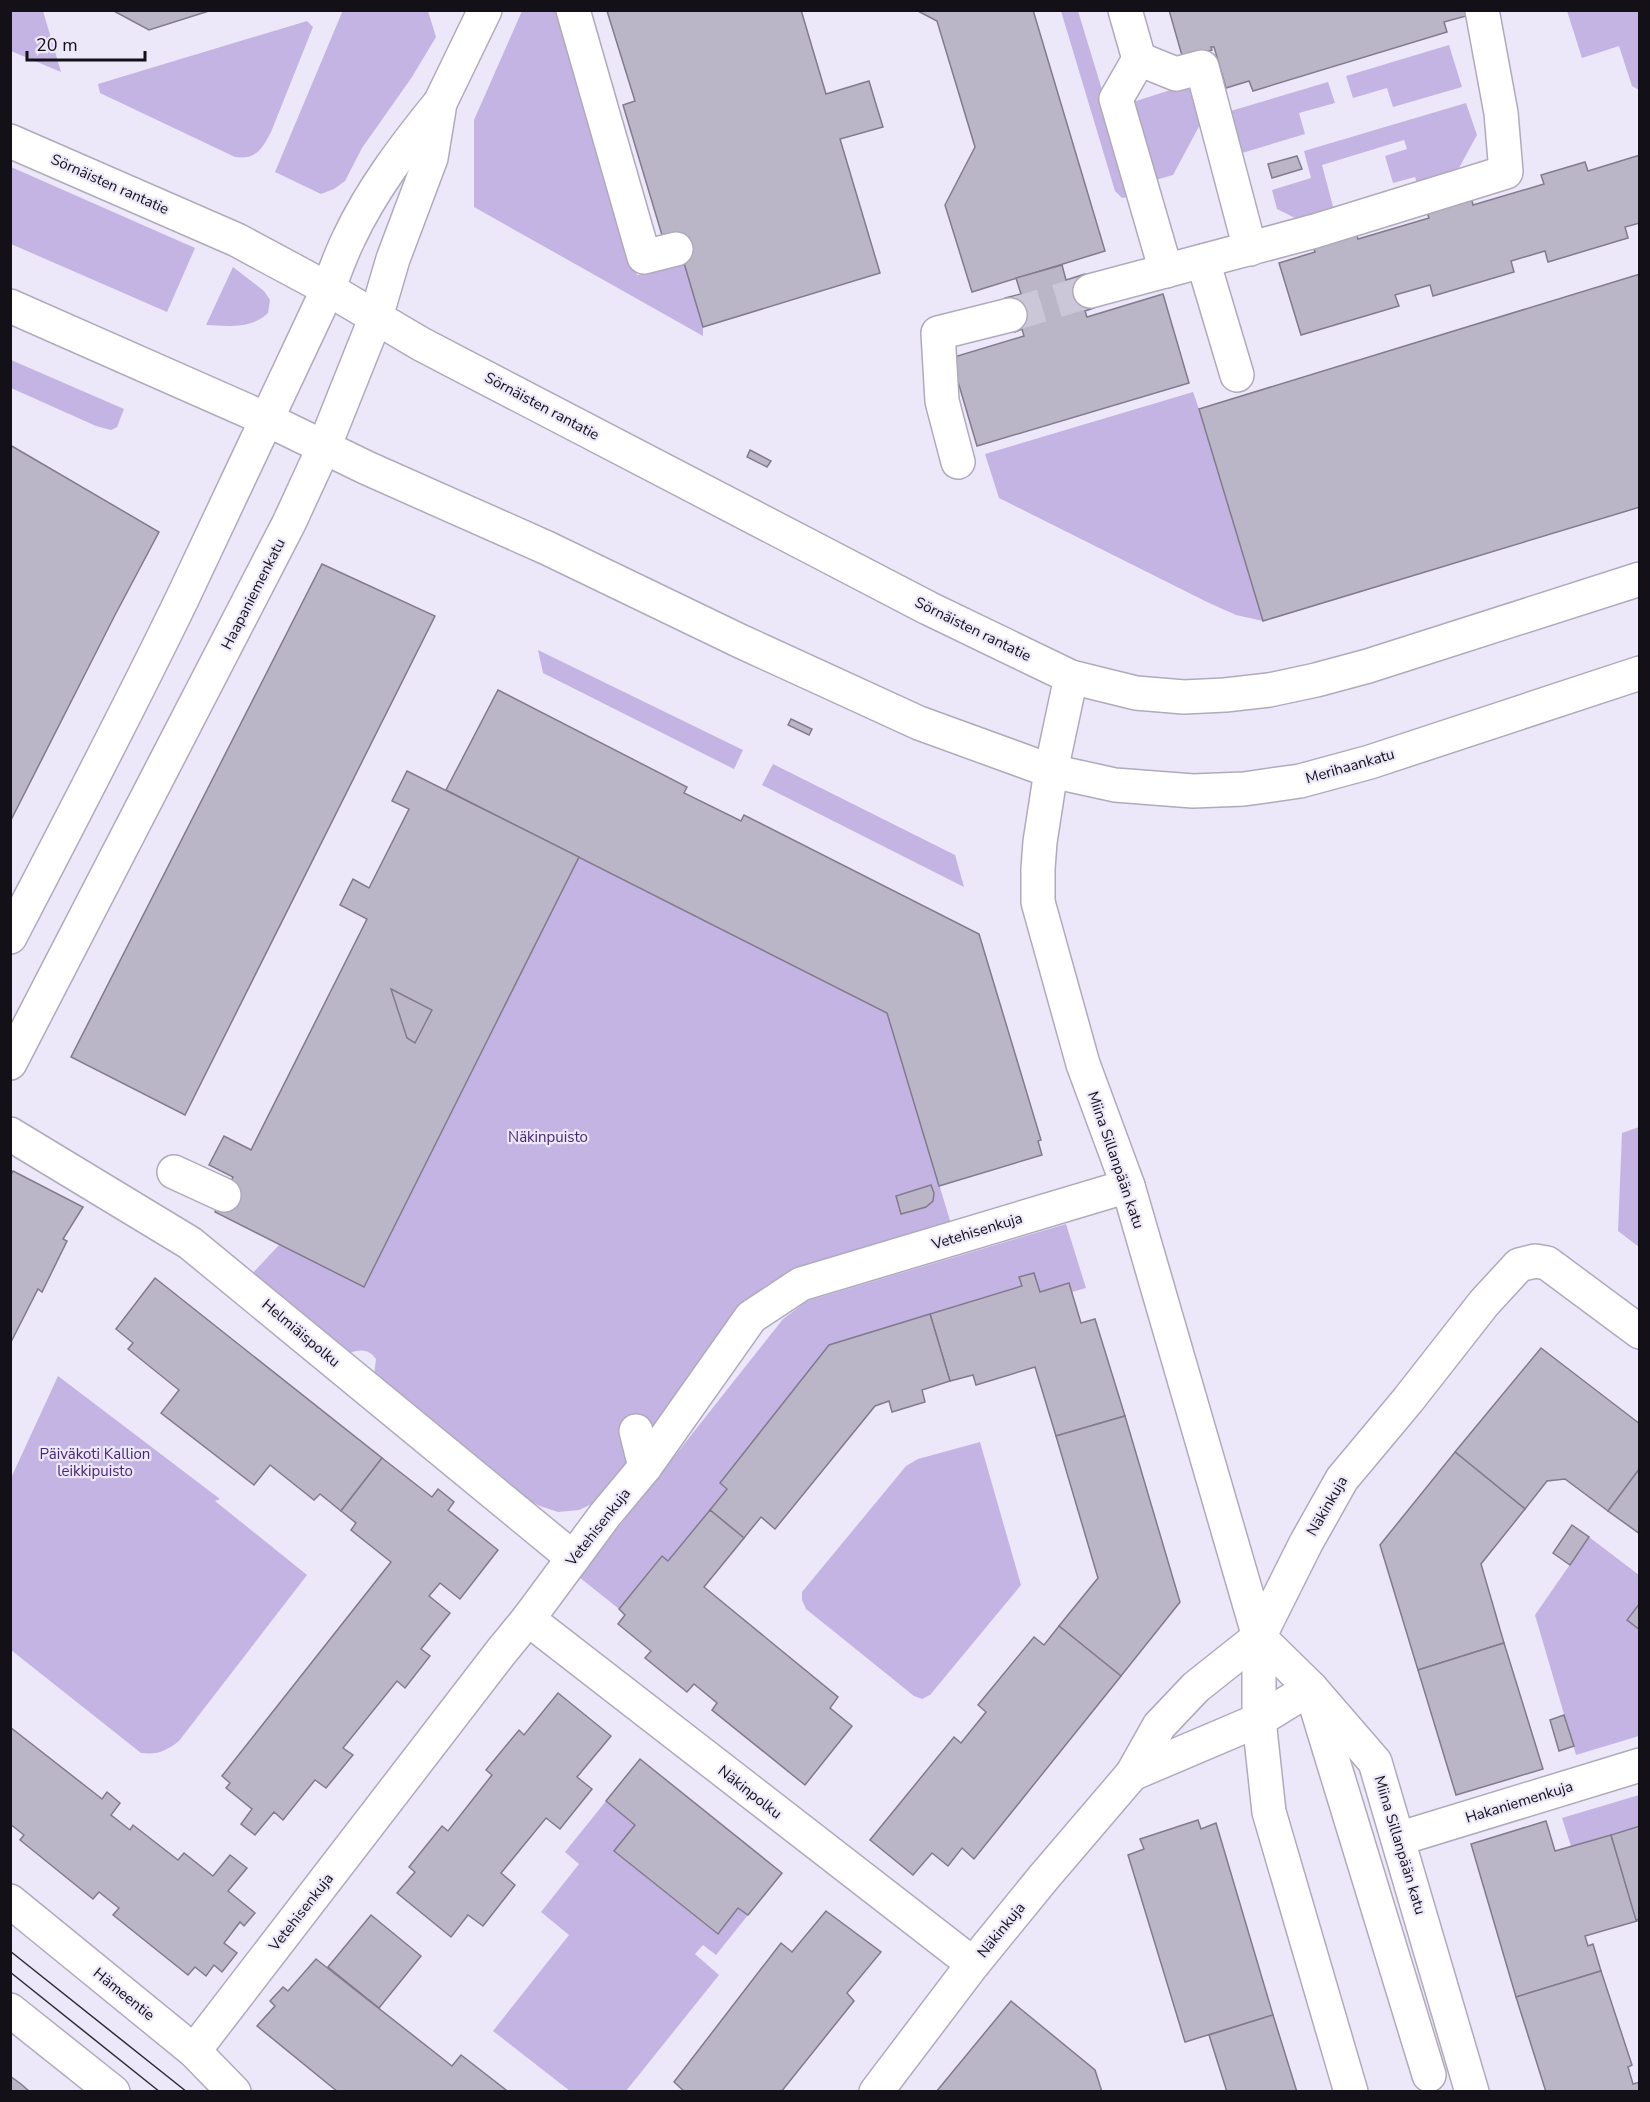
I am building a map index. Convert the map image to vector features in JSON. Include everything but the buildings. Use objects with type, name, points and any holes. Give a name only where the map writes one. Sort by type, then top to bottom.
[{"type":"street","name":"Haapaniemenkatu","points":[[10,937],[231,498],[328,289],[349,237],[403,149],[440,103],[485,10]]},
{"type":"street","points":[[573,10],[644,257],[676,249]]},
{"type":"street","points":[[1125,10],[1139,59],[1116,99],[1166,271]]},
{"type":"street","points":[[1090,291],[1315,231],[1506,172],[1514,116],[1482,10]]},
{"type":"street","points":[[1139,59],[1176,74],[1202,67],[1250,249]]},
{"type":"street","name":"Haapaniemenkatu","points":[[10,1063],[276,551],[324,447],[375,317],[393,259],[431,158],[440,103]]},
{"type":"street","name":"Sörnäisten rantatie","points":[[10,141],[237,240],[328,289],[421,344],[898,592],[1071,677]]},
{"type":"street","points":[[1203,261],[1237,375]]},
{"type":"street","points":[[10,306],[266,419],[919,723],[1051,771]]},
{"type":"street","points":[[958,462],[942,401],[938,333],[1010,315]]},
{"type":"street","points":[[1071,677],[1136,693],[1184,697],[1269,690],[1368,666],[1640,579]]},
{"type":"street","name":"Merihaankatu","points":[[1051,771],[1114,785],[1192,791],[1244,789],[1300,781],[1370,762],[1640,673]]},
{"type":"street","name":"Miina Sillanpään katu","points":[[1071,677],[1051,771],[1040,842],[1038,902],[1083,1064],[1128,1186],[1258,1637],[1259,1720],[1269,1812],[1351,2091]]},
{"type":"street","name":"Helmiäispolku","points":[[10,1134],[190,1243],[217,1263],[573,1558]]},
{"type":"street","points":[[174,1172],[224,1195]]},
{"type":"street","name":"Vetehisenkuja","points":[[194,2051],[528,1619],[605,1515],[645,1467],[751,1317],[801,1284],[1128,1186]]},
{"type":"street","name":"Näkinkuja","points":[[876,2091],[973,1964],[1132,1774],[1159,1726],[1196,1687],[1258,1637],[1342,1479],[1484,1303],[1519,1265],[1534,1261],[1547,1263],[1640,1332]]},
{"type":"street","points":[[636,1431],[645,1467]]},
{"type":"street","name":"Näkinpolku","points":[[528,1619],[973,1964]]},
{"type":"street","name":"Miina Sillanpään katu","points":[[1258,1637],[1311,1688],[1375,1762],[1472,2091]]},
{"type":"street","points":[[1311,1688],[1429,2075]]},
{"type":"street","name":"Näkinkuja","points":[[1132,1774],[1259,1720],[1311,1688]]},
{"type":"street","name":"Hakaniemenkuja","points":[[1398,1839],[1640,1766]]},
{"type":"street","name":"Hämeentie","points":[[10,1901],[194,2051],[234,2091]]},
{"type":"street","points":[[10,2010],[113,2091]]},
{"type":"green space","points":[[343,10],[428,11],[436,37],[412,77],[362,148],[345,181],[321,194],[275,172]]},
{"type":"green space","points":[[10,11],[43,11],[61,72],[11,51]]},
{"type":"green space","points":[[522,11],[559,11],[637,275],[684,263],[703,327],[703,336],[474,207],[474,120]]},
{"type":"green space","points":[[1061,11],[1078,11],[1132,188],[1128,197],[1122,198],[1115,191]]},
{"type":"green space","points":[[1567,11],[1639,11],[1639,90],[1632,86],[1619,46],[1582,58]]},
{"type":"green space","points":[[307,21],[313,27],[271,132],[258,152],[248,157],[235,157],[100,93],[98,84]]},
{"type":"green space","points":[[1449,45],[1462,87],[1393,107],[1387,88],[1353,98],[1346,76]]},
{"type":"green space","points":[[1328,82],[1335,103],[1299,113],[1305,134],[1239,154],[1227,112]]},
{"type":"green space","points":[[1192,83],[1203,119],[1173,175],[1152,181],[1130,103]]},
{"type":"green space","points":[[1466,103],[1477,135],[1453,179],[1419,189],[1415,177],[1393,183],[1385,156],[1407,149],[1404,140],[1322,165],[1335,214],[1305,223],[1277,209],[1272,190],[1311,178],[1304,151]]},
{"type":"green space","points":[[11,167],[195,248],[167,312],[11,244]]},
{"type":"green space","points":[[233,267],[264,291],[270,300],[268,313],[255,322],[247,324],[206,325]]},
{"type":"green space","points":[[11,360],[124,409],[117,427],[111,430],[96,426],[11,388]]},
{"type":"green space","points":[[1193,392],[1263,621],[1236,615],[1207,602],[999,498],[985,454]]},
{"type":"green space","points":[[538,650],[743,750],[734,769],[543,673]]},
{"type":"green space","points":[[773,764],[955,855],[964,887],[762,785]]},
{"type":"green space","name":"Näkinpuisto","points":[[471,803],[887,1013],[952,1227],[786,1276],[623,1474],[596,1502],[579,1510],[558,1512],[521,1496],[374,1375],[376,1359],[370,1353],[361,1351],[349,1353],[250,1276],[279,1245],[215,1212],[233,1177],[209,1165],[224,1136],[252,1149],[416,911]]},
{"type":"green space","points":[[1640,1127],[1639,1247],[1618,1231],[1622,1133]]},
{"type":"green space","points":[[1066,1224],[1086,1288],[1072,1292],[1069,1283],[1040,1292],[1033,1273],[1019,1277],[1022,1286],[829,1345],[720,1483],[727,1489],[668,1561],[661,1556],[619,1609],[579,1577],[783,1319],[807,1301]]},
{"type":"green space","name":"Päiväkoti Kallion leikkipuisto","points":[[58,1376],[220,1499],[215,1501],[307,1575],[179,1741],[157,1753],[141,1753],[11,1650],[11,1478]]},
{"type":"green space","points":[[980,1442],[1021,1585],[930,1695],[922,1699],[914,1696],[806,1609],[802,1600],[802,1592],[906,1466],[918,1459]]},
{"type":"green space","points":[[1589,1537],[1639,1575],[1639,1736],[1576,1755],[1535,1615]]},
{"type":"green space","points":[[1639,1795],[1639,1826],[1571,1846],[1562,1818]]},
{"type":"green space","points":[[606,1801],[635,1825],[614,1851],[717,1934],[738,1908],[748,1915],[716,1955],[703,1945],[695,1954],[719,1975],[626,2091],[570,2091],[493,2031],[569,1935],[541,1912],[579,1864],[565,1852]]},
{"type":"tunnel","points":[[1010,315],[1090,291]]},
{"type":"tram line","points":[[10,1951],[187,2092]]},
{"type":"tram line","points":[[10,1972],[160,2092]]}]
